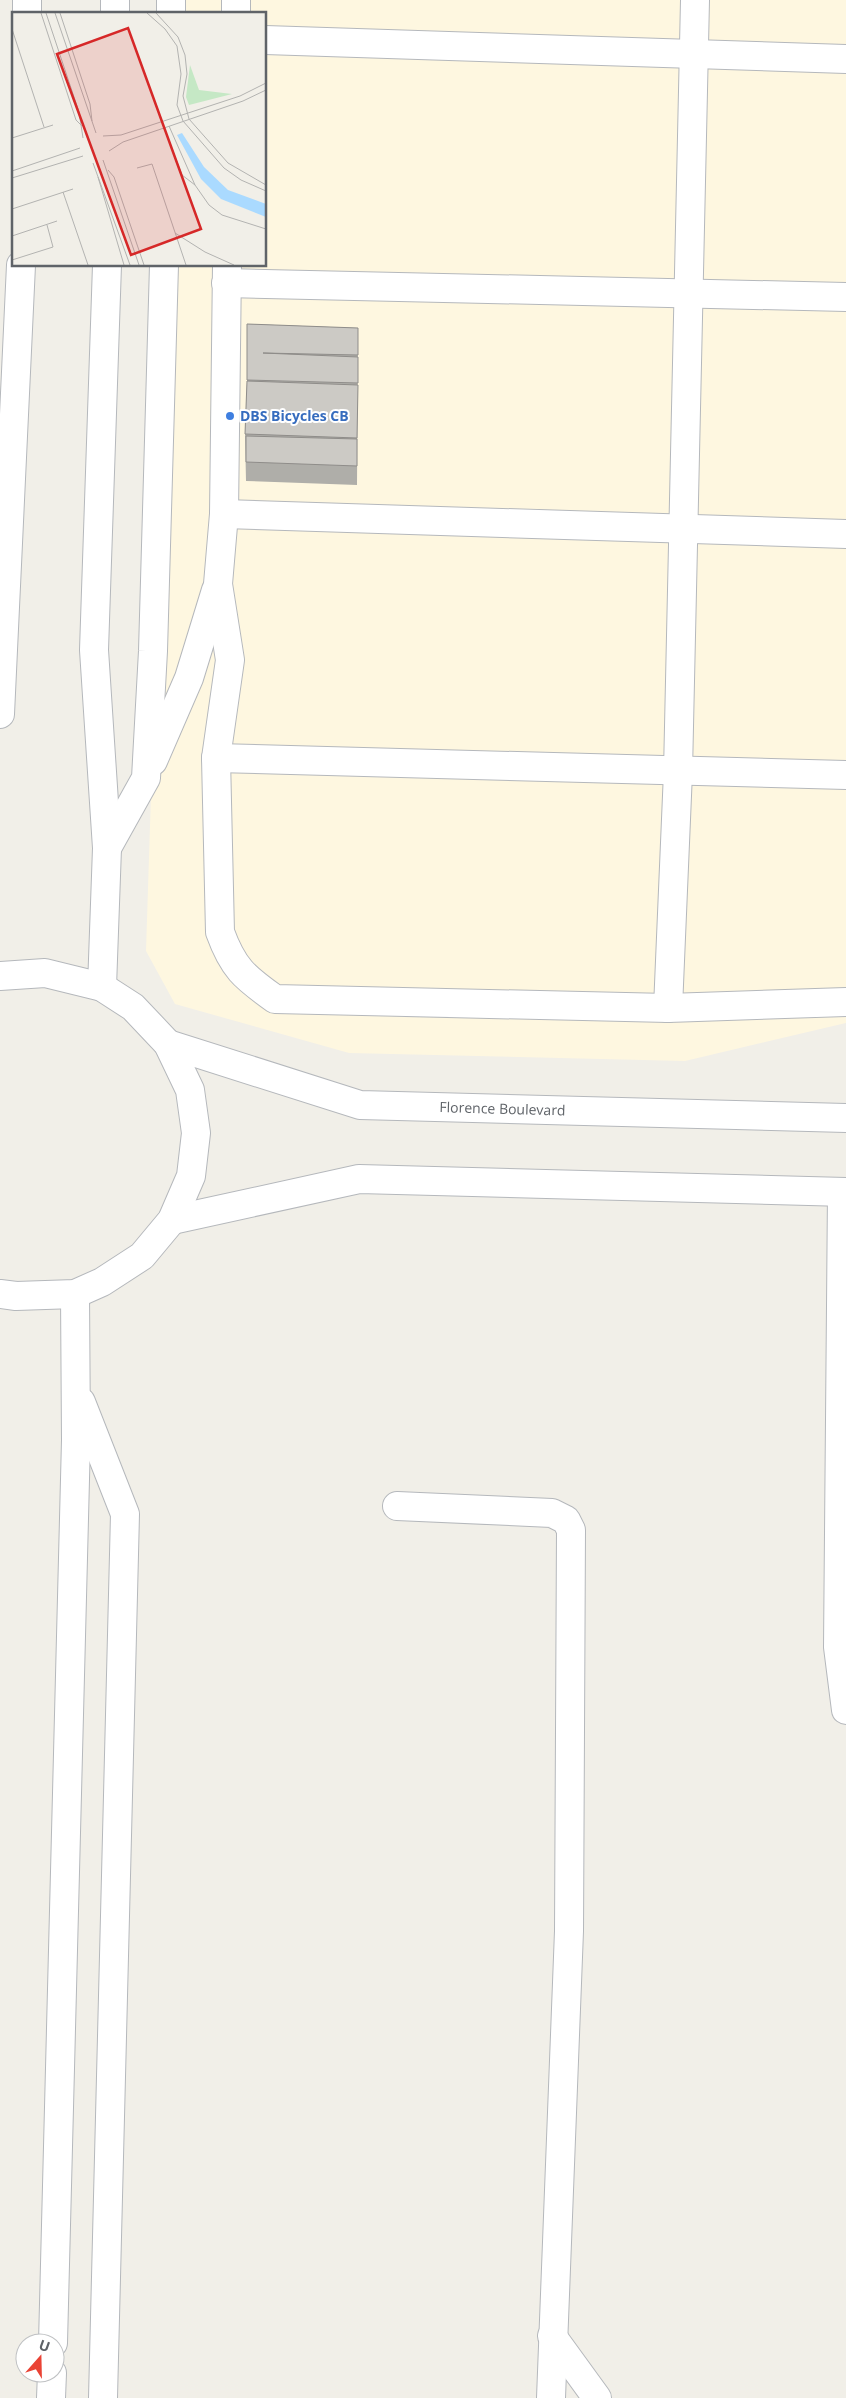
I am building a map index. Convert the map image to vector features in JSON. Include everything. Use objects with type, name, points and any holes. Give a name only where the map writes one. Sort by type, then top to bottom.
[{"type":"street","points":[[668,1008],[678,772],[695,0]]},
{"type":"street","points":[[266,40],[846,59]]},
{"type":"street","points":[[0,714],[21,266]]},
{"type":"street","points":[[102,987],[107,848],[94,650],[107,266]]},
{"type":"street","points":[[146,778],[153,651],[164,266]]},
{"type":"street","points":[[107,848],[146,778],[189,678],[218,584],[224,514],[226,274],[689,295],[846,297]]},
{"type":"street","points":[[224,514],[846,534]]},
{"type":"street","points":[[218,584],[230,660],[216,758],[220,932],[229,957],[246,979],[275,999],[668,1008],[846,1002]]},
{"type":"street","points":[[216,758],[678,772],[846,775]]},
{"type":"street","points":[[0,976],[45,973],[102,987],[133,1007],[168,1044],[190,1090],[196,1133],[191,1176],[172,1220],[142,1256],[102,1282],[75,1294],[16,1296],[0,1294]]},
{"type":"street","name":"Florence Boulevard","points":[[168,1044],[360,1105],[846,1118]]},
{"type":"street","points":[[172,1220],[359,1179],[844,1192],[838,1647],[846,1710]]},
{"type":"street","points":[[53,2333],[76,1440],[75,1294]]},
{"type":"street","points":[[75,1387],[125,1514],[104,2398]]},
{"type":"street","points":[[397,1506],[552,1513],[566,1520],[571,1530],[569,1931],[550,2398]]},
{"type":"street","points":[[552,2336],[597,2398]]},
{"type":"street","points":[[51,2398],[52,2383]]},
{"type":"shaded area","points":[[176,0],[846,0],[846,1023],[685,1061],[349,1053],[175,1004],[146,951],[168,266],[266,266],[266,12],[176,12]]},
{"type":"building","points":[[247,324],[358,328],[358,355],[263,353],[358,357],[358,383],[247,380]]},
{"type":"building","points":[[247,381],[358,385],[357,438],[245,434]]},
{"type":"building","points":[[246,436],[357,439],[357,466],[246,462]]},
{"type":"place","name":"DBS Bicycles CB","points":[[230,416]]}]
